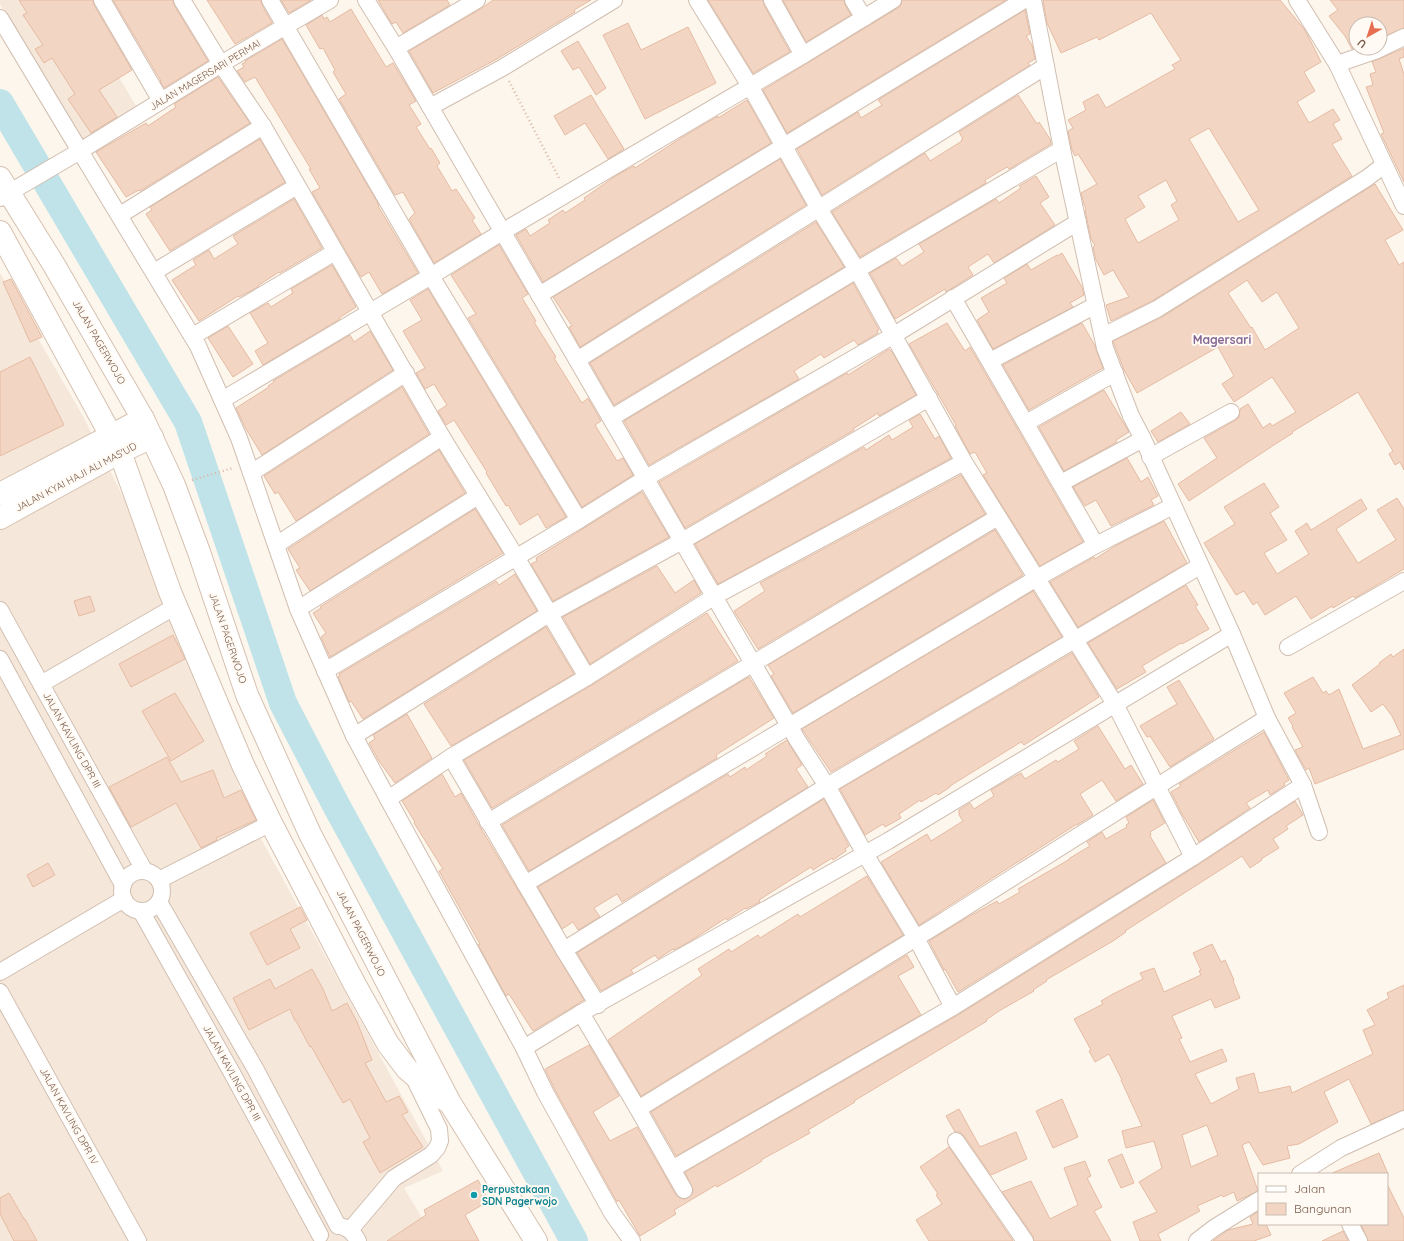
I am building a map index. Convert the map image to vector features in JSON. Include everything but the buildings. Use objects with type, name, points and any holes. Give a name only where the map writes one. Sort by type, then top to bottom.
[{"type":"main road","name":"JALAN PAGERWOJO","points":[[7,189],[54,266],[148,428],[172,479],[247,695],[310,834],[450,1103],[536,1241]]},
{"type":"main road","name":"JALAN PAGERWOJO","points":[[0,232],[116,444],[176,606],[243,765],[271,823],[354,983],[388,1044],[411,1073],[450,1103]]},
{"type":"main road","name":"JALAN KYAI HAJI ALI MAS'UD","points":[[0,494],[116,444],[148,428]]},
{"type":"main road","name":"JALAN KYAI HAJI ALI MAS'UD","points":[[0,518],[116,444]]},
{"type":"main road","points":[[354,983],[379,968]]},
{"type":"street","points":[[102,0],[161,101]]},
{"type":"street","points":[[182,0],[220,64],[263,126],[442,437],[516,557],[587,677]]},
{"type":"street","points":[[270,0],[431,276],[579,520]]},
{"type":"street","name":"JALAN MAGERSARI PERMAI","points":[[7,189],[57,165],[220,64],[286,27],[330,0]]},
{"type":"street","points":[[366,0],[396,48],[753,663],[916,938],[953,1007]]},
{"type":"street","points":[[396,48],[477,0]]},
{"type":"street","points":[[430,107],[502,68],[614,0]]},
{"type":"street","points":[[697,0],[750,86],[819,209],[857,270],[964,462],[1115,704],[1193,857]]},
{"type":"street","points":[[772,0],[803,55]]},
{"type":"street","points":[[853,0],[864,18]]},
{"type":"street","points":[[222,400],[893,0]]},
{"type":"street","points":[[539,295],[1024,0]]},
{"type":"street","points":[[1034,0],[1062,149],[1105,348],[1131,416],[1143,439],[1232,634],[1267,718],[1303,785],[1319,832]]},
{"type":"street","points":[[1297,0],[1337,64],[1404,206]]},
{"type":"street","points":[[0,18],[193,336],[239,438],[298,608],[354,736],[524,1048],[545,1092],[612,1213],[632,1241]]},
{"type":"street","points":[[1337,64],[1375,51],[1404,37]]},
{"type":"street","points":[[578,360],[1046,66]]},
{"type":"street","points":[[120,215],[263,126]]},
{"type":"street","points":[[611,418],[1062,149]]},
{"type":"street","points":[[1102,336],[1157,309],[1367,178],[1384,165]]},
{"type":"street","points":[[154,272],[297,186]]},
{"type":"street","points":[[325,671],[579,520],[646,478],[894,335],[1078,222]]},
{"type":"street","points":[[193,336],[335,252]]},
{"type":"street","points":[[953,298],[1062,483],[1096,545]]},
{"type":"street","points":[[990,361],[1096,305]]},
{"type":"street","points":[[251,473],[406,373]]},
{"type":"street","points":[[1026,423],[1115,373]]},
{"type":"street","points":[[354,736],[549,614],[682,541],[929,398]]},
{"type":"street","points":[[1150,457],[1231,412]]},
{"type":"street","points":[[276,545],[442,437]]},
{"type":"street","points":[[1062,483],[1143,439]]},
{"type":"street","points":[[388,799],[451,757],[587,677],[715,596],[964,462]]},
{"type":"street","points":[[298,608],[478,496]]},
{"type":"street","points":[[525,884],[1037,578],[1096,545],[1173,506]]},
{"type":"street","points":[[488,822],[998,517]]},
{"type":"street","points":[[564,950],[827,786],[1200,566]]},
{"type":"street","points":[[1288,647],[1404,581]]},
{"type":"street","points":[[41,684],[176,606]]},
{"type":"street","name":"JALAN KAVLING DPR III","points":[[0,610],[144,870]]},
{"type":"street","points":[[524,1048],[582,1013],[865,854],[1232,634]]},
{"type":"street","points":[[0,659],[124,892],[128,905],[141,911],[148,910],[159,902],[163,888],[153,873],[144,870],[131,874],[126,879],[124,892],[0,972]]},
{"type":"street","points":[[638,1108],[916,938],[1102,822],[1157,785],[1267,718]]},
{"type":"street","points":[[451,757],[488,822],[598,1005]]},
{"type":"street","points":[[672,1169],[953,1007],[1193,857],[1303,785]]},
{"type":"street","points":[[159,880],[271,823]]},
{"type":"street","points":[[159,902],[349,1232]]},
{"type":"street","name":"JALAN KAVLING DPR III","points":[[141,911],[236,1080],[319,1238]]},
{"type":"street","name":"JALAN KAVLING DPR IV","points":[[0,992],[138,1241]]},
{"type":"street","points":[[582,1013],[684,1190]]},
{"type":"street","points":[[349,1232],[394,1178],[431,1155],[437,1148],[440,1141],[439,1129],[411,1073]]},
{"type":"street","points":[[1304,1173],[1321,1168],[1341,1148],[1404,1119]]},
{"type":"street","points":[[956,1141],[1025,1241]]},
{"type":"street","points":[[1197,1241],[1214,1228],[1258,1201]]},
{"type":"street","points":[[1351,1225],[1359,1241]]},
{"type":"street","points":[[319,1238],[325,1230],[331,1227],[349,1232]]},
{"type":"path","points":[[502,68],[568,194]]},
{"type":"path","points":[[200,478],[219,472]]},
{"type":"shaded area","points":[[0,0],[73,0],[139,111],[83,144],[0,4]]},
{"type":"shaded area","points":[[0,273],[83,416],[144,539],[254,826],[443,1171],[404,1188],[436,1241],[0,1241]]},
{"type":"waterway","points":[[0,103],[188,422],[283,703],[336,805],[574,1241]]},
{"type":"place","name":"Perpustakaan SDN Pagerwojo","points":[[474,1195]]},
{"type":"district","name":"Magersari","points":[[1222,339]]}]
